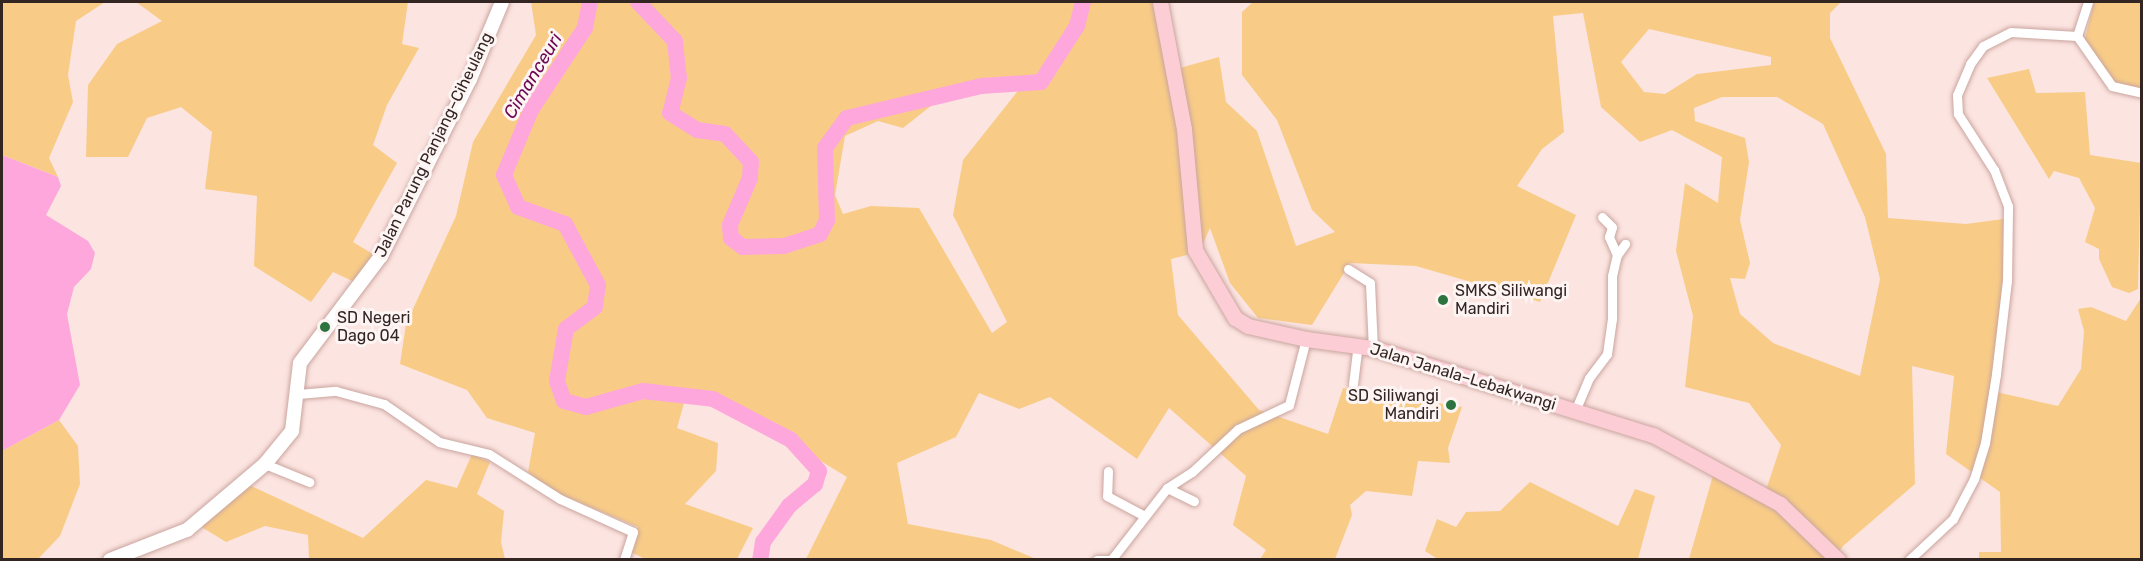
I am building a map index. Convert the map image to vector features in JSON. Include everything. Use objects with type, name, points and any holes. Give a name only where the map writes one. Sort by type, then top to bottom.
[{"type":"main road","name":"Jalan Janala–Lebakwangi","points":[[1160,2],[1184,129],[1195,250],[1235,318],[1248,326],[1306,339],[1366,347],[1653,435],[1734,476],[1780,504],[1838,560]]},
{"type":"street","name":"Jalan Parung Panjang–Ciheulang","points":[[110,560],[187,530],[265,464],[292,431],[300,363],[381,256],[470,79],[502,2]]},
{"type":"street","points":[[2077,36],[2088,2]]},
{"type":"street","points":[[1909,560],[1953,519],[1974,479],[1985,443],[2007,281],[2008,206],[1994,170],[1958,114],[1957,94],[1976,54],[2000,35],[2026,32],[2077,36],[2117,91],[2142,93]]},
{"type":"street","points":[[1602,217],[1612,227],[1609,237],[1617,255]]},
{"type":"street","points":[[1575,411],[1589,378],[1607,354],[1611,276],[1617,255],[1625,244]]},
{"type":"street","points":[[1348,269],[1370,283],[1366,347],[1353,384]]},
{"type":"street","points":[[1097,560],[1110,560],[1142,515],[1167,488],[1192,472],[1238,429],[1289,405],[1306,339]]},
{"type":"street","points":[[298,394],[336,391],[384,404],[439,442],[489,454],[560,499],[633,532],[624,560]]},
{"type":"street","points":[[265,464],[309,482]]},
{"type":"street","points":[[1108,471],[1107,496],[1142,515]]},
{"type":"street","points":[[1167,488],[1194,501]]},
{"type":"shaded area","points":[[2,2],[105,2],[76,21],[68,75],[73,102],[49,158],[58,177],[2,155]]},
{"type":"shaded area","points":[[136,2],[408,2],[402,44],[419,48],[387,105],[373,145],[397,163],[353,242],[376,256],[359,284],[333,272],[311,302],[254,266],[257,196],[205,189],[212,132],[181,107],[147,118],[128,157],[86,157],[88,85],[117,44],[162,21]]},
{"type":"shaded area","points":[[531,2],[1166,2],[1180,68],[1219,57],[1226,102],[1257,131],[1296,246],[1335,232],[1312,210],[1277,120],[1242,75],[1242,12],[1253,2],[1841,2],[1830,13],[1830,38],[1886,154],[1888,218],[1966,224],[2011,218],[1996,392],[2058,406],[2081,369],[2084,331],[2078,309],[2091,307],[2126,321],[2141,298],[2141,559],[1979,559],[1979,552],[2001,552],[2000,492],[1946,454],[1954,376],[1912,366],[1915,484],[1843,546],[1834,559],[1689,559],[1716,465],[1766,490],[1781,445],[1749,403],[1685,387],[1693,316],[1676,251],[1685,183],[1718,203],[1722,157],[1672,130],[1640,142],[1601,107],[1583,13],[1553,16],[1564,132],[1542,149],[1517,186],[1576,215],[1540,302],[1416,266],[1350,263],[1312,325],[1258,318],[1230,283],[1210,228],[1199,252],[1171,259],[1178,315],[1259,410],[1328,434],[1343,388],[1462,407],[1448,448],[1450,463],[1418,461],[1412,496],[1366,491],[1350,505],[1352,515],[1335,559],[1260,559],[1266,550],[1233,525],[1246,476],[1169,408],[1137,459],[1050,397],[1019,409],[979,393],[956,437],[897,463],[908,524],[991,540],[1036,559],[806,559],[847,477],[713,396],[684,403],[677,428],[718,443],[716,471],[685,504],[753,528],[737,559],[645,559],[629,551],[638,527],[552,491],[528,472],[535,433],[487,418],[467,390],[400,364],[406,324],[456,216],[473,142],[536,35]],"holes":[[[1649,29],[1771,57],[1771,65],[1697,74],[1665,94],[1644,92],[1621,62]],[[1029,77],[963,160],[953,215],[1007,322],[992,333],[919,208],[871,206],[843,214],[835,195],[845,136],[878,121],[903,128],[960,83]],[[1722,97],[1777,97],[1823,124],[1865,217],[1880,279],[1860,376],[1773,343],[1740,314],[1730,278],[1745,279],[1750,263],[1740,220],[1749,162],[1745,138],[1695,121],[1694,108]]]},
{"type":"shaded area","points":[[2094,2],[2141,2],[2141,91],[2116,86],[2083,47]]},
{"type":"shaded area","points":[[2029,69],[2036,93],[2085,92],[2090,155],[2141,163],[2138,289],[2129,293],[2112,287],[2099,259],[2099,249],[2085,242],[2095,208],[2079,178],[2054,171],[2049,179],[1987,78]]},
{"type":"shaded area","points":[[2,155],[58,177],[61,186],[46,215],[88,241],[95,253],[91,269],[74,287],[67,314],[80,385],[59,420],[2,451]]},
{"type":"shaded area","points":[[59,420],[78,446],[80,484],[60,536],[38,559],[2,559],[2,451]]},
{"type":"shaded area","points":[[472,454],[490,462],[477,494],[504,511],[501,542],[505,559],[309,559],[308,535],[265,526],[226,542],[195,523],[245,483],[363,538],[426,480],[457,488]]},
{"type":"shaded area","points":[[1530,482],[1618,526],[1635,489],[1655,496],[1638,559],[1439,560],[1425,551],[1437,519],[1456,527],[1466,512],[1500,511]]},
{"type":"waterway","name":"Cimanceuri","points":[[590,2],[585,28],[531,110],[504,175],[518,207],[565,224],[598,285],[595,307],[566,329],[557,381],[564,401],[586,407],[643,391],[713,399],[791,440],[819,471],[815,484],[789,506],[763,542],[760,560]]},
{"type":"waterway","name":"Cimanceuri","points":[[638,2],[675,41],[679,78],[670,113],[697,130],[725,134],[751,162],[750,178],[730,225],[731,238],[743,247],[784,246],[820,234],[827,220],[825,148],[847,118],[981,86],[1041,82],[1077,26],[1083,2]]},
{"type":"place","name":"SMKS Siliwangi Mandiri","points":[[1443,300]]},
{"type":"place","name":"SD Negeri Dago 04","points":[[325,327]]},
{"type":"place","name":"SD Siliwangi Mandiri","points":[[1451,405]]}]
